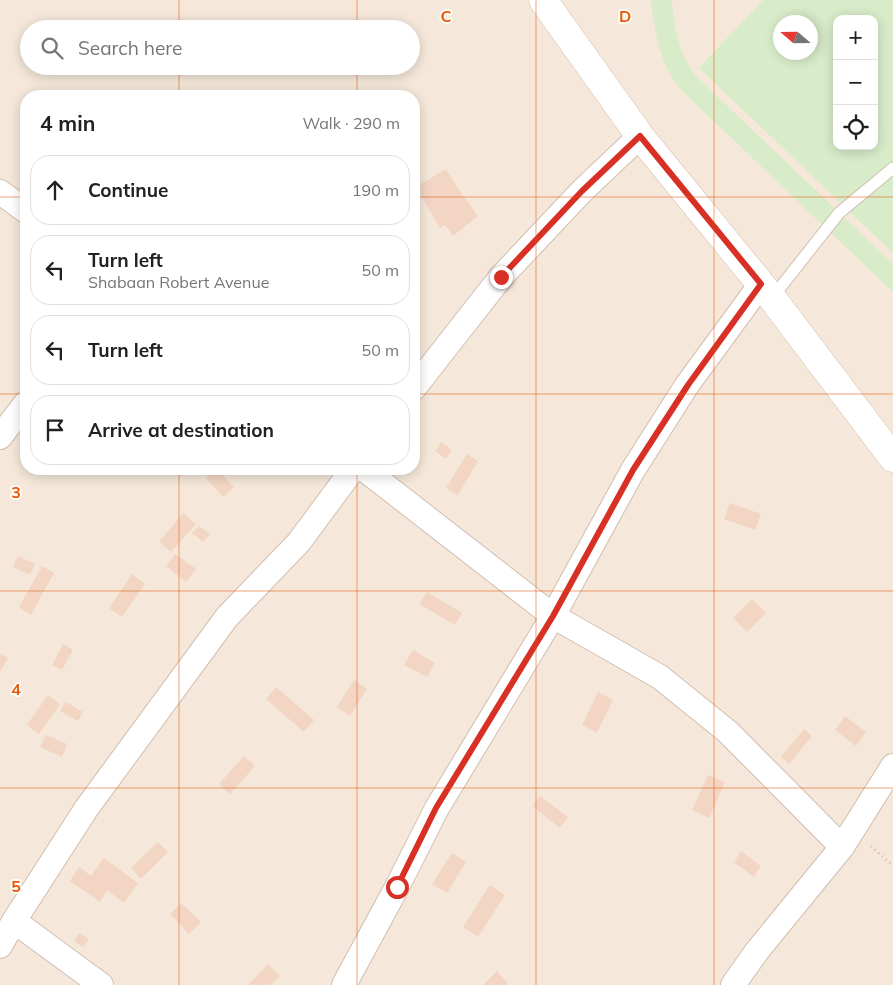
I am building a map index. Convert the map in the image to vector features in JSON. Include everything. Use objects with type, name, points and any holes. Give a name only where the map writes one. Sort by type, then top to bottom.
[{"type":"street","points":[[543,0],[640,136],[767,291],[893,458]]},
{"type":"street","points":[[420,380],[501,277],[582,191],[640,136]]},
{"type":"street","points":[[0,192],[20,207]]},
{"type":"street","points":[[344,985],[397,887],[436,808],[553,616],[633,470],[688,385],[767,291]]},
{"type":"street","points":[[0,437],[20,411]]},
{"type":"street","points":[[0,946],[86,809],[227,617],[299,542],[349,475]]},
{"type":"street","points":[[372,475],[553,616],[660,677],[728,732],[842,847]]},
{"type":"street","points":[[733,985],[757,951],[842,847],[893,766]]},
{"type":"street","points":[[14,921],[102,985]]},
{"type":"lane","points":[[767,291],[839,213],[893,168]]},
{"type":"shaded area","points":[[0,0],[893,0],[893,985],[0,985]]},
{"type":"green space","points":[[651,0],[672,0],[674,20],[682,51],[698,78],[893,264],[893,292],[680,89],[667,69],[659,47]]},
{"type":"green space","points":[[763,0],[893,0],[893,253],[699,68]]},
{"type":"building","points":[[446,169],[478,216],[453,236],[445,225],[440,228],[420,194],[420,185]]},
{"type":"building","points":[[441,442],[452,450],[446,459],[435,451]]},
{"type":"building","points":[[467,454],[478,461],[458,495],[446,488]]},
{"type":"building","points":[[209,475],[222,475],[234,487],[223,497],[206,478]]},
{"type":"building","points":[[730,503],[761,514],[755,530],[724,519]]},
{"type":"building","points":[[183,513],[196,524],[171,552],[159,542]]},
{"type":"building","points":[[199,526],[210,534],[203,542],[192,533]]},
{"type":"building","points":[[175,554],[196,569],[186,582],[166,566]]},
{"type":"building","points":[[18,556],[35,564],[30,575],[13,567]]},
{"type":"building","points":[[42,566],[54,573],[31,615],[19,607]]},
{"type":"building","points":[[132,574],[145,584],[122,617],[109,608]]},
{"type":"building","points":[[427,592],[462,613],[455,625],[419,604]]},
{"type":"building","points":[[752,599],[766,613],[747,632],[733,618]]},
{"type":"building","points":[[63,644],[73,650],[62,670],[52,665]]},
{"type":"building","points":[[413,650],[435,663],[427,677],[404,665]]},
{"type":"building","points":[[0,653],[8,658],[0,672]]},
{"type":"building","points":[[354,680],[367,689],[350,716],[337,707]]},
{"type":"building","points":[[276,687],[314,720],[304,732],[266,699]]},
{"type":"building","points":[[598,692],[613,700],[597,733],[582,725]]},
{"type":"building","points":[[48,695],[60,704],[39,734],[27,725]]},
{"type":"building","points":[[66,702],[83,712],[78,721],[60,711]]},
{"type":"building","points":[[845,716],[866,732],[856,746],[835,730]]},
{"type":"building","points":[[804,729],[812,736],[789,764],[781,757]]},
{"type":"building","points":[[46,735],[67,744],[62,757],[40,747]]},
{"type":"building","points":[[244,756],[255,766],[230,794],[219,784]]},
{"type":"building","points":[[708,775],[725,782],[709,818],[692,810]]},
{"type":"building","points":[[540,796],[568,817],[560,828],[532,806]]},
{"type":"building","points":[[158,842],[168,852],[141,879],[131,868]]},
{"type":"building","points":[[741,851],[761,866],[754,877],[734,862]]},
{"type":"building","points":[[452,853],[466,862],[447,893],[432,884]]},
{"type":"building","points":[[104,858],[138,883],[124,903],[107,890],[100,902],[70,881],[79,867],[91,876]]},
{"type":"building","points":[[490,885],[505,895],[478,937],[463,927]]},
{"type":"building","points":[[181,903],[201,922],[189,934],[170,914]]},
{"type":"building","points":[[79,933],[89,939],[83,947],[74,941]]},
{"type":"building","points":[[268,964],[280,976],[271,985],[248,985]]},
{"type":"building","points":[[497,971],[507,985],[483,985]]},
{"type":"route","points":[[397,887],[436,808],[553,616],[633,470],[688,385],[761,284],[640,136],[582,191],[501,277]]}]
